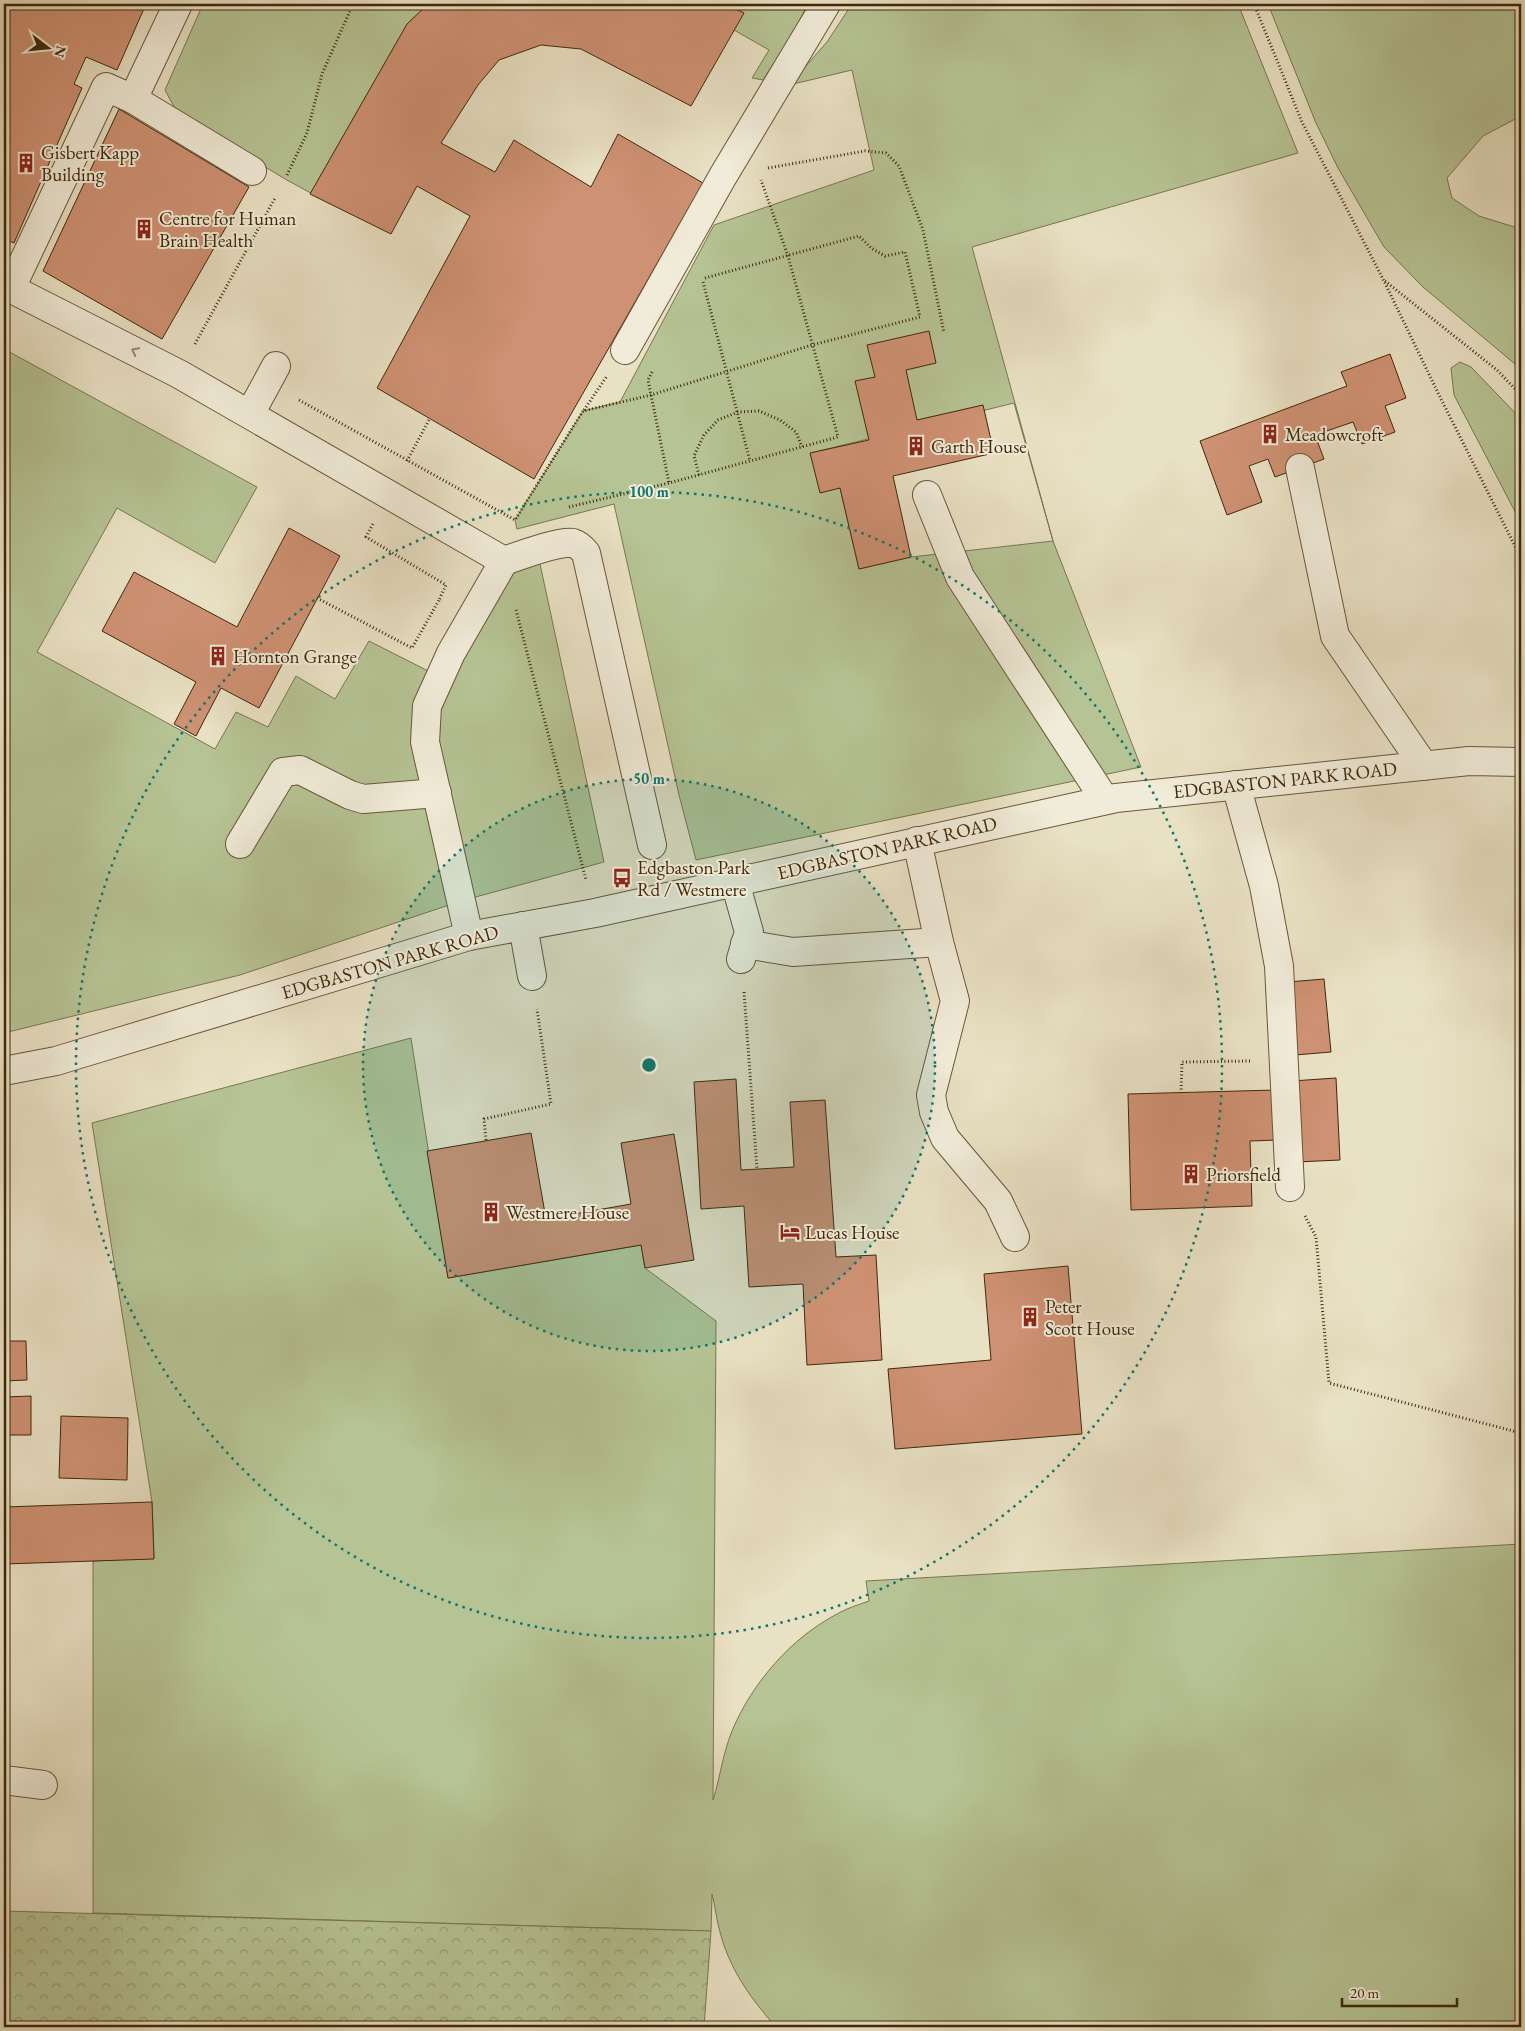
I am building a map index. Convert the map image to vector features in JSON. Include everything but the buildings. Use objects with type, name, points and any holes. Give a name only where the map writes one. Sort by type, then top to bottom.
[{"type":"street","points":[[133,99],[178,4]]},
{"type":"street","points":[[625,350],[723,176],[826,4]]},
{"type":"street","points":[[252,171],[133,99],[106,87],[7,287],[179,374],[504,561]]},
{"type":"street","points":[[250,414],[276,366]]},
{"type":"street","points":[[1300,468],[1335,636],[1424,766]]},
{"type":"street","points":[[927,495],[960,577],[1105,800]]},
{"type":"street","points":[[469,936],[425,742],[428,706],[451,654],[504,561],[537,550],[571,543],[580,546],[586,553],[652,845]]},
{"type":"street","name":"EDGBASTON PARK ROAD","points":[[4,1072],[56,1061],[469,936],[595,913],[1105,800],[1424,766],[1469,762],[1521,762]]},
{"type":"street","points":[[240,844],[283,772],[300,770],[350,795],[363,799],[437,793]]},
{"type":"street","points":[[1236,785],[1264,886],[1278,966],[1290,1187]]},
{"type":"street","points":[[917,841],[939,942],[955,1001],[931,1095],[934,1112],[946,1138],[998,1201],[1014,1237]]},
{"type":"street","points":[[735,882],[748,932],[743,951],[793,952],[939,942]]},
{"type":"street","points":[[523,926],[532,976]]},
{"type":"street","points":[[4,1780],[43,1785]]},
{"type":"path","points":[[285,179],[307,133],[322,74],[354,4]]},
{"type":"path","points":[[1254,4],[1302,122],[1384,281],[1521,558]]},
{"type":"path","points":[[723,176],[865,151],[886,153],[899,166],[923,230],[944,333]]},
{"type":"path","points":[[563,509],[669,483],[838,437],[788,256],[758,170]]},
{"type":"path","points":[[179,374],[276,196]]},
{"type":"path","points":[[583,411],[651,394],[812,345],[920,317],[905,252],[885,256],[871,248],[858,236],[702,279],[697,288]]},
{"type":"path","points":[[702,279],[750,461]]},
{"type":"path","points":[[1384,281],[1497,370],[1521,395]]},
{"type":"path","points":[[515,520],[583,411],[625,350]]},
{"type":"path","points":[[653,371],[648,380],[669,483]]},
{"type":"path","points":[[299,400],[515,520],[525,518]]},
{"type":"path","points":[[698,475],[694,456],[704,435],[718,420],[738,412],[759,411],[780,420],[796,432],[802,447]]},
{"type":"path","points":[[504,561],[595,913]]},
{"type":"path","points":[[317,598],[412,648],[439,600],[472,616]]},
{"type":"path","points":[[743,951],[757,1169]]},
{"type":"path","points":[[486,1140],[484,1119],[551,1104],[532,976]]},
{"type":"path","points":[[1180,1093],[1182,1062],[1284,1060]]},
{"type":"path","points":[[1290,1187],[1316,1237],[1329,1383],[1521,1433]]},
{"type":"green space","points":[[203,4],[471,4],[413,67],[331,204],[285,179],[178,114],[165,90]]},
{"type":"green space","points":[[673,4],[808,4],[794,31],[763,80],[752,78],[769,50],[734,30]]},
{"type":"green space","points":[[852,4],[1238,4],[1298,153],[972,247],[1053,541],[1141,767],[696,860],[679,795],[614,504],[517,529],[515,520],[583,411],[620,402],[714,225],[874,170],[852,70],[789,85],[827,42]],"holes":[[[1014,403],[1053,541],[911,557],[859,569],[840,488],[820,492],[811,453]]]},
{"type":"green space","points":[[1268,4],[1521,4],[1521,116],[1483,136],[1447,178],[1452,198],[1479,216],[1521,229],[1521,369],[1423,287],[1384,247],[1338,168],[1316,123]]},
{"type":"green space","points":[[4,349],[257,487],[215,563],[117,508],[37,652],[215,749],[236,712],[268,727],[296,676],[335,699],[369,641],[440,677],[504,561],[537,550],[604,862],[461,901],[240,975],[4,1033]]},
{"type":"green space","points":[[1460,362],[1471,367],[1521,419],[1521,523],[1454,395],[1451,368]]},
{"type":"green space","points":[[411,1038],[448,1278],[641,1245],[645,1268],[716,1321],[713,1800],[732,1731],[750,1696],[775,1664],[804,1636],[841,1612],[869,1601],[866,1581],[1521,1544],[1521,2027],[776,2027],[757,2005],[734,1969],[723,1942],[712,1894],[711,1931],[93,1913],[93,1561],[154,1558],[152,1502],[92,1123]]},
{"type":"green space","points":[[4,1911],[711,1931],[704,2027],[4,2027]]},
{"type":"place","name":"Gisbert Kapp Building","points":[[26,163]]},
{"type":"place","name":"Centre for Human Brain Health","points":[[144,229]]},
{"type":"place","name":"Meadowcroft","points":[[1270,434]]},
{"type":"place","name":"Garth House","points":[[916,446]]},
{"type":"place","name":"Hornton Grange","points":[[218,656]]},
{"type":"place","name":"Edgbaston Park Rd / Westmere","points":[[622,878]]},
{"type":"place","name":"Priorsfield","points":[[1191,1174]]},
{"type":"place","name":"Westmere House","points":[[491,1212]]},
{"type":"place","name":"Lucas House","points":[[790,1232]]},
{"type":"place","name":"Peter Scott House","points":[[1030,1317]]}]
